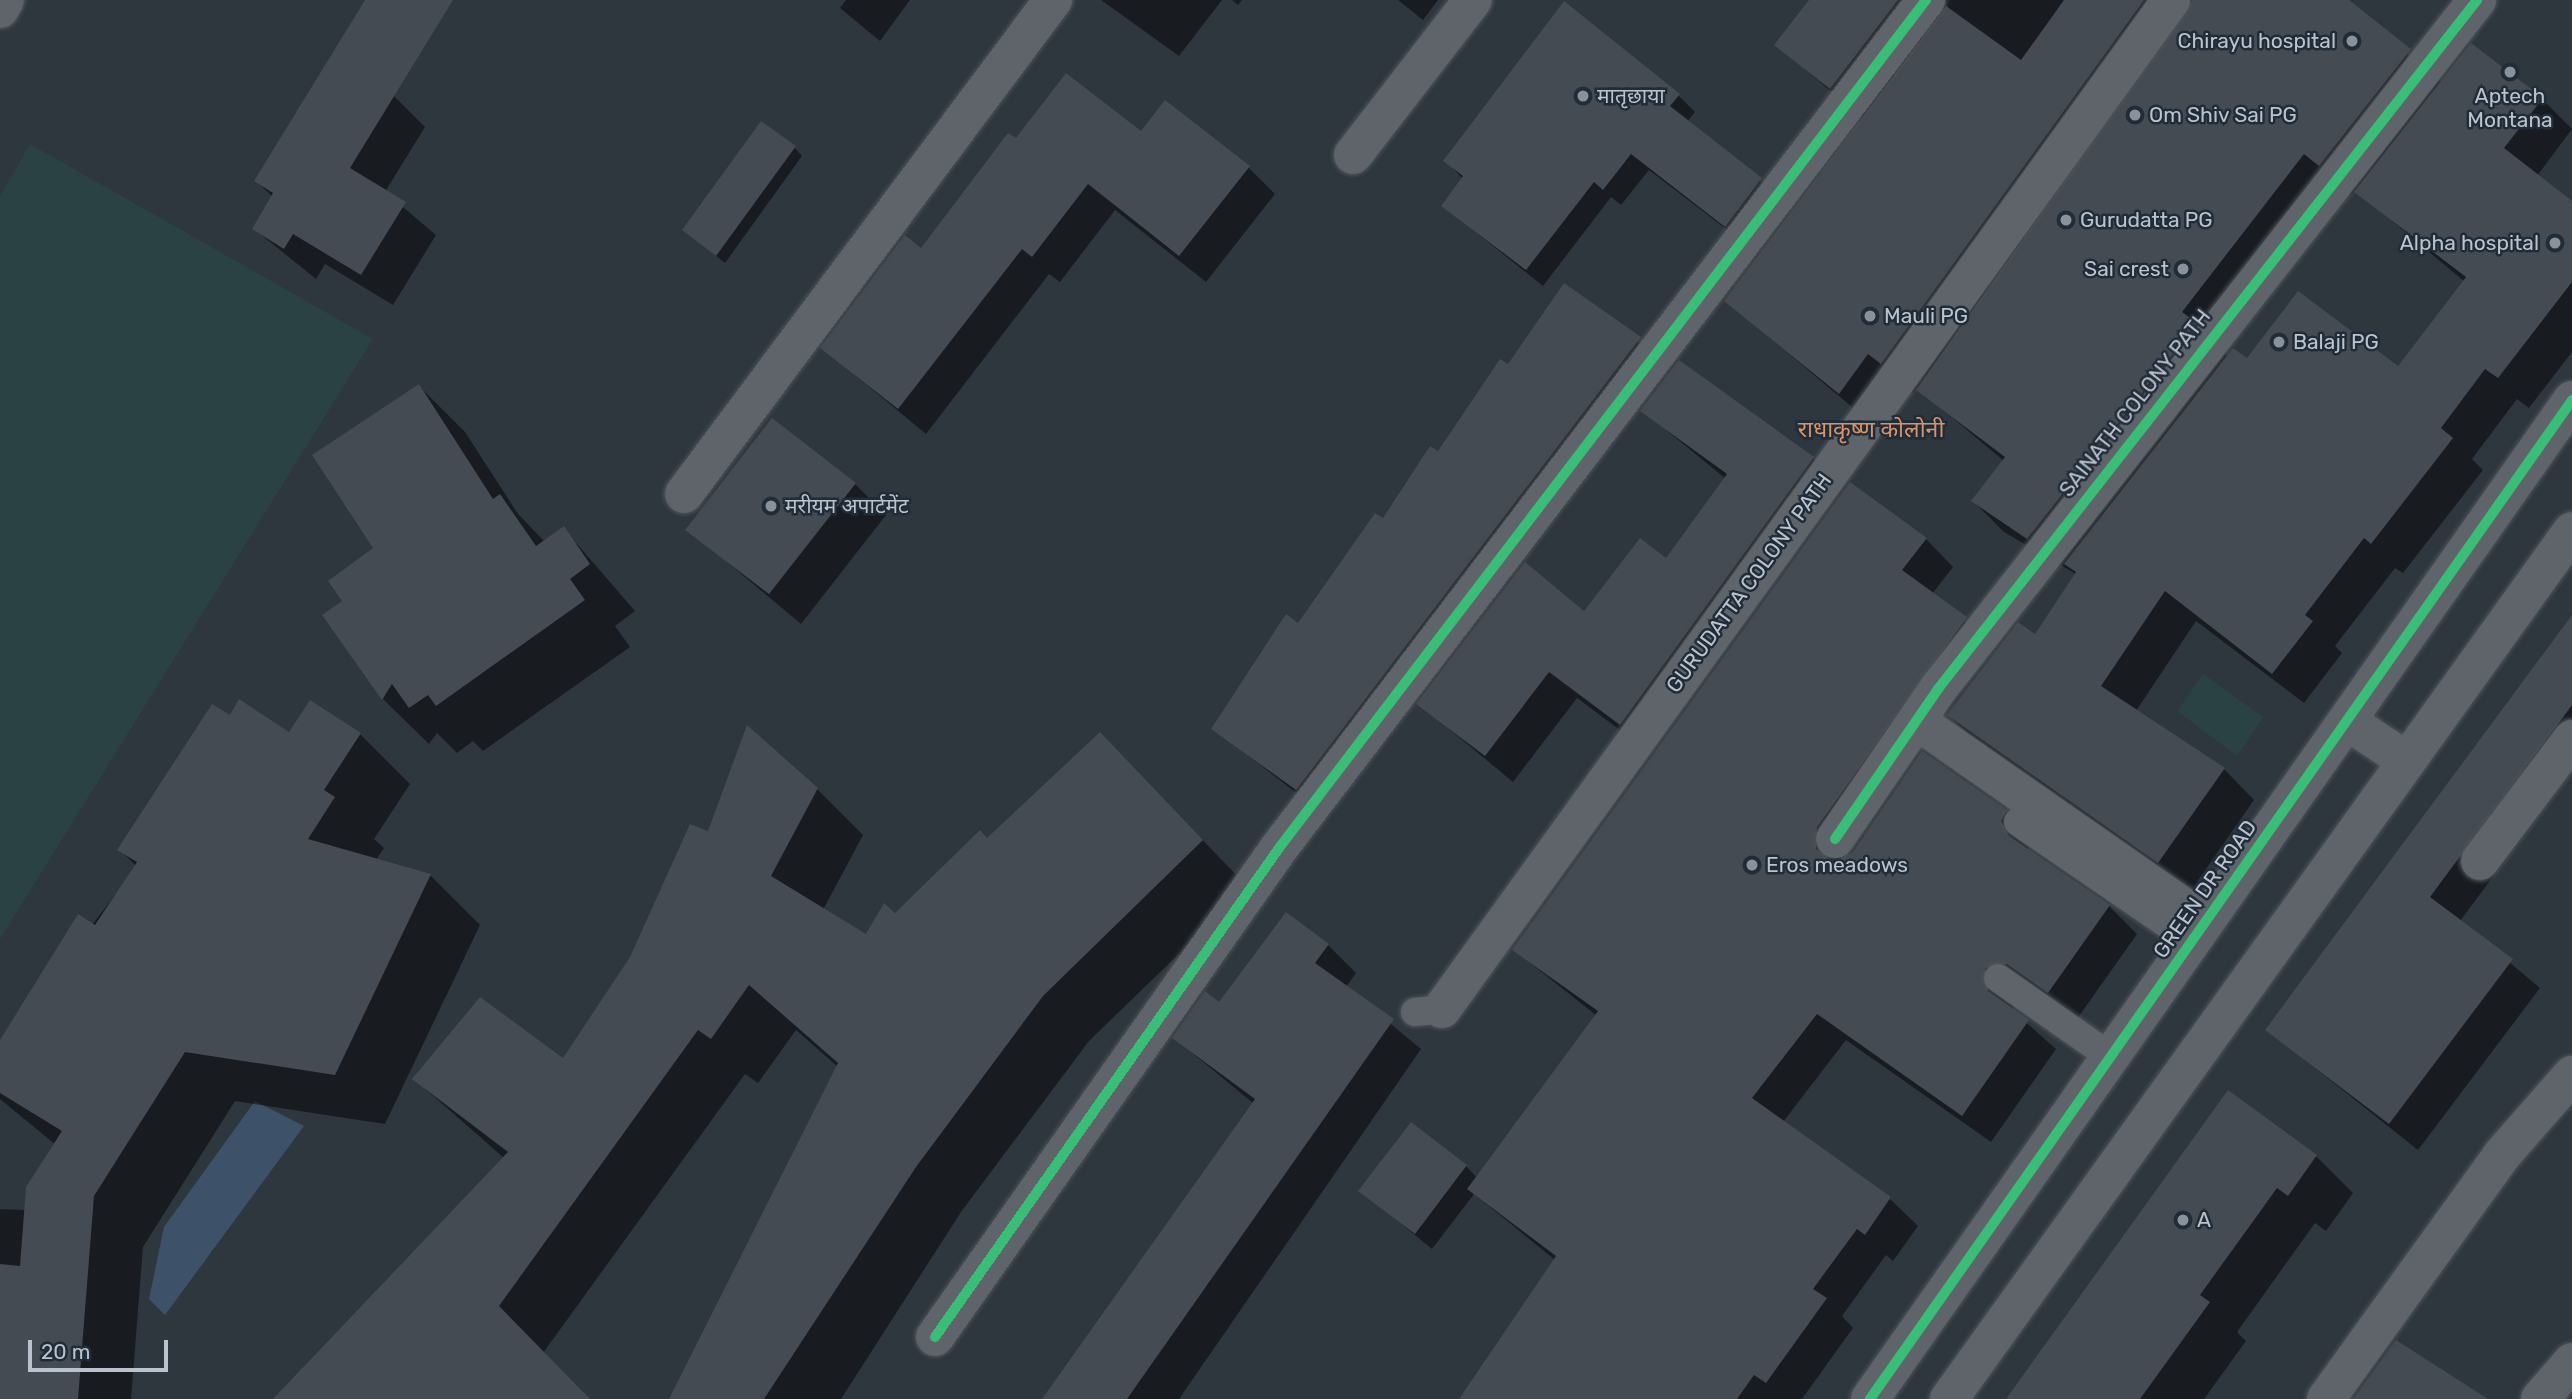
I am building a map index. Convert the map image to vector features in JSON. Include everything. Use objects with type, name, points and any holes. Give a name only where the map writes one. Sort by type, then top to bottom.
[{"type":"street","points":[[0,9],[5,0]]},
{"type":"street","points":[[684,494],[1053,0]]},
{"type":"street","points":[[1353,155],[1473,0]]},
{"type":"street","points":[[935,1337],[1279,848],[1926,0]]},
{"type":"street","name":"GURUDATTA COLONY PATH","points":[[1429,1010],[2171,0]]},
{"type":"street","name":"SAINATH COLONY PATH","points":[[1835,839],[1917,721],[2477,0]]},
{"type":"street","name":"GREEN DR ROAD","points":[[1870,1399],[2572,400]]},
{"type":"street","points":[[1949,1399],[2572,531]]},
{"type":"street","points":[[1917,721],[2199,932]]},
{"type":"street","points":[[2347,721],[2407,761]]},
{"type":"street","points":[[2480,861],[2572,740]]},
{"type":"street","points":[[2326,1399],[2501,1156],[2572,1075]]},
{"type":"street","points":[[2540,1399],[2572,1362]]},
{"type":"lane","points":[[2018,822],[2199,932]]},
{"type":"lane","points":[[1997,978],[2111,1057]]},
{"type":"green space","points":[[30,144],[373,339],[0,939],[0,196]]},
{"type":"green space","points":[[2203,674],[2263,717],[2237,756],[2177,711]]},
{"type":"water","points":[[255,1101],[304,1126],[165,1315],[149,1299],[164,1227]]},
{"type":"building","points":[[365,0],[453,0],[350,168],[406,202],[361,275],[293,234],[284,249],[252,229],[273,193],[254,181]]},
{"type":"building","points":[[1809,0],[1898,0],[1830,89],[1774,45]]},
{"type":"building","points":[[2064,0],[2144,0],[1881,364],[1868,354],[1839,394],[1724,301],[1946,6],[2021,60]]},
{"type":"building","points":[[2192,0],[2349,0],[2411,49],[2319,166],[2304,154],[2182,312],[2197,323],[2027,539],[1971,501],[2005,457],[1916,390]]},
{"type":"building","points":[[1564,1],[1680,94],[1670,106],[1762,178],[1725,227],[1631,154],[1603,190],[1594,182],[1526,270],[1441,206],[1463,176],[1443,161]]},
{"type":"building","points":[[2471,43],[2543,98],[2504,148],[2572,201],[2572,282],[2498,378],[2485,369],[2441,428],[2453,438],[2371,544],[2364,538],[2305,615],[2313,621],[2272,674],[2165,591],[2101,686],[2225,768],[2158,863],[1947,715],[2018,622],[2035,634],[2076,572],[2064,564],[2233,348],[2247,358],[2298,291],[2398,366],[2466,277],[2354,192]]},
{"type":"building","points":[[1066,73],[1141,131],[1165,100],[1250,166],[1179,256],[1088,184],[1032,257],[1022,249],[898,409],[820,348],[905,235],[921,248],[1008,133],[1016,138]]},
{"type":"building","points":[[761,121],[796,146],[716,256],[682,230]]},
{"type":"building","points":[[1564,283],[1641,337],[1296,790],[1211,729],[1286,614],[1298,623],[1375,513],[1383,518],[1430,446],[1438,451],[1500,359],[1508,364]]},
{"type":"building","points":[[1679,360],[1814,457],[1620,725],[1549,672],[1485,756],[1416,704],[1525,562],[1584,611],[1640,538],[1666,558],[1727,474],[1640,411]]},
{"type":"building","points":[[419,384],[493,499],[500,494],[536,546],[564,526],[590,564],[570,579],[585,600],[436,706],[428,695],[409,708],[392,684],[382,700],[322,615],[342,601],[328,581],[373,548],[312,455]]},
{"type":"building","name":"मरीयम अपार्टमेंट","points":[[772,418],[856,483],[769,594],[685,530]]},
{"type":"building","points":[[1850,482],[1927,538],[1902,570],[1967,617],[1817,827],[1816,849],[1833,861],[1853,852],[1922,751],[2007,810],[2001,821],[2009,836],[2110,905],[2048,993],[2007,964],[1985,968],[1988,991],[2029,1020],[1962,1116],[1817,1014],[1752,1098],[1891,1197],[1865,1235],[1857,1229],[1813,1289],[1827,1298],[1766,1383],[1754,1375],[1737,1399],[1459,1399],[1556,1256],[1467,1189],[1598,1011],[1512,950]]},
{"type":"building","points":[[2572,615],[2572,705],[2430,897],[2513,959],[2389,1124],[2265,1030]]},
{"type":"building","points":[[239,699],[289,732],[310,700],[361,733],[324,790],[335,797],[308,839],[431,874],[335,1075],[185,1052],[94,1196],[78,1399],[0,1399],[0,1264],[20,1266],[26,1187],[62,1131],[0,1093],[0,1040],[78,914],[95,925],[137,862],[117,850],[212,704],[230,715]]},
{"type":"building","points":[[747,725],[818,788],[771,876],[866,934],[884,903],[895,913],[980,830],[987,838],[1100,732],[1203,840],[1043,996],[916,1167],[764,1399],[669,1399],[838,1063],[749,985],[711,1039],[698,1030],[499,1306],[590,1399],[273,1399],[508,1152],[412,1079],[480,997],[563,1058],[630,957],[690,824],[708,831]]},
{"type":"building","points":[[1286,912],[1329,944],[1315,963],[1394,1019],[1127,1399],[1042,1399],[1255,1099],[1172,1038],[1205,991],[1219,1002]]},
{"type":"building","name":"A","points":[[2228,1090],[2317,1155],[2288,1196],[2277,1188],[2200,1295],[2210,1302],[2140,1399],[2006,1399]]},
{"type":"building","points":[[1411,1122],[1467,1165],[1415,1234],[1358,1191]]},
{"type":"building","points":[[2396,1340],[2488,1399],[2353,1399]]},
{"type":"cycle path","points":[[935,1337],[1279,848],[1926,0]]},
{"type":"cycle path","points":[[1835,839],[1938,689],[2477,0]]},
{"type":"cycle path","points":[[1870,1399],[2572,400]]},
{"type":"place","name":"Chirayu hospital","points":[[2352,41]]},
{"type":"place","name":"Aptech Montana","points":[[2510,72]]},
{"type":"place","name":"मातृछाया","points":[[1583,96]]},
{"type":"place","name":"Om Shiv Sai PG","points":[[2135,115]]},
{"type":"place","name":"Gurudatta PG","points":[[2066,220]]},
{"type":"place","name":"Alpha hospital","points":[[2555,243]]},
{"type":"place","name":"Sai crest","points":[[2183,269]]},
{"type":"place","name":"Mauli PG","points":[[1870,316]]},
{"type":"place","name":"Balaji PG","points":[[2279,342]]},
{"type":"place","name":"मरीयम अपार्टमेंट","points":[[771,506]]},
{"type":"place","name":"Eros meadows","points":[[1752,865]]},
{"type":"place","name":"A","points":[[2183,1220]]},
{"type":"district","name":"राधाकृष्ण कोलोनी","points":[[1871,429]]}]
